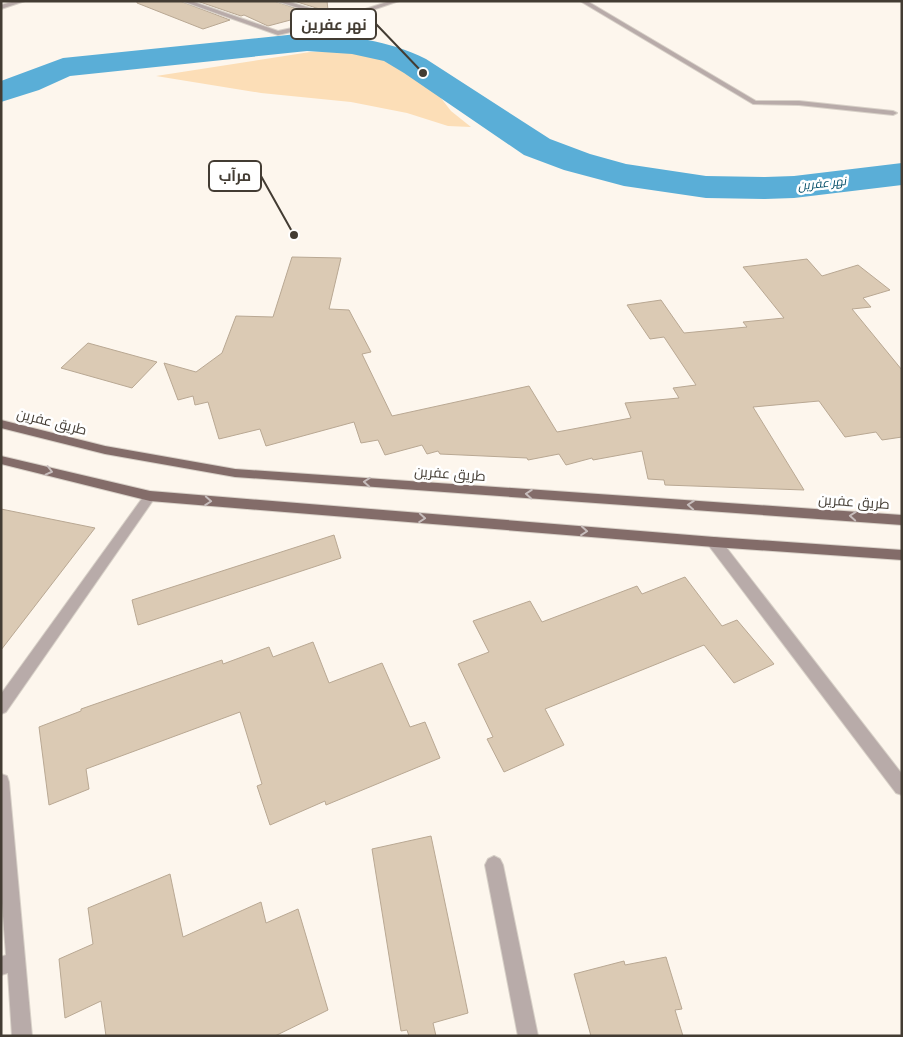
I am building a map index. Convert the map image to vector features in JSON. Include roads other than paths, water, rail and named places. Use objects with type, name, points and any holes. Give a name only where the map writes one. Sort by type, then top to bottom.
[{"type":"main road","name":"طريق عفرين","points":[[1,424],[94,447],[174,464],[234,474],[902,520]]},
{"type":"main road","points":[[1,460],[150,496],[714,542],[902,555]]},
{"type":"street","points":[[1,7],[22,1]]},
{"type":"street","points":[[185,1],[278,34],[341,19],[396,1]]},
{"type":"street","points":[[279,1],[341,19]]},
{"type":"street","points":[[583,1],[755,103],[799,103],[892,113]]},
{"type":"street","points":[[368,4],[377,6]]},
{"type":"street","points":[[1,707],[150,496]]},
{"type":"street","points":[[714,542],[902,787]]},
{"type":"street","points":[[1,782],[9,963],[22,1036]]},
{"type":"street","points":[[494,865],[528,1036]]},
{"type":"waterway","name":"نهر عفرين","points":[[1,92],[28,83],[63,67],[307,42],[352,45],[394,55],[415,66],[537,147],[577,162],[624,175],[706,187],[765,188],[794,187],[902,174]]},
{"type":"place","name":"نهر عفرين","points":[[423,73]]},
{"type":"place","name":"مرآب","points":[[294,235]]}]
